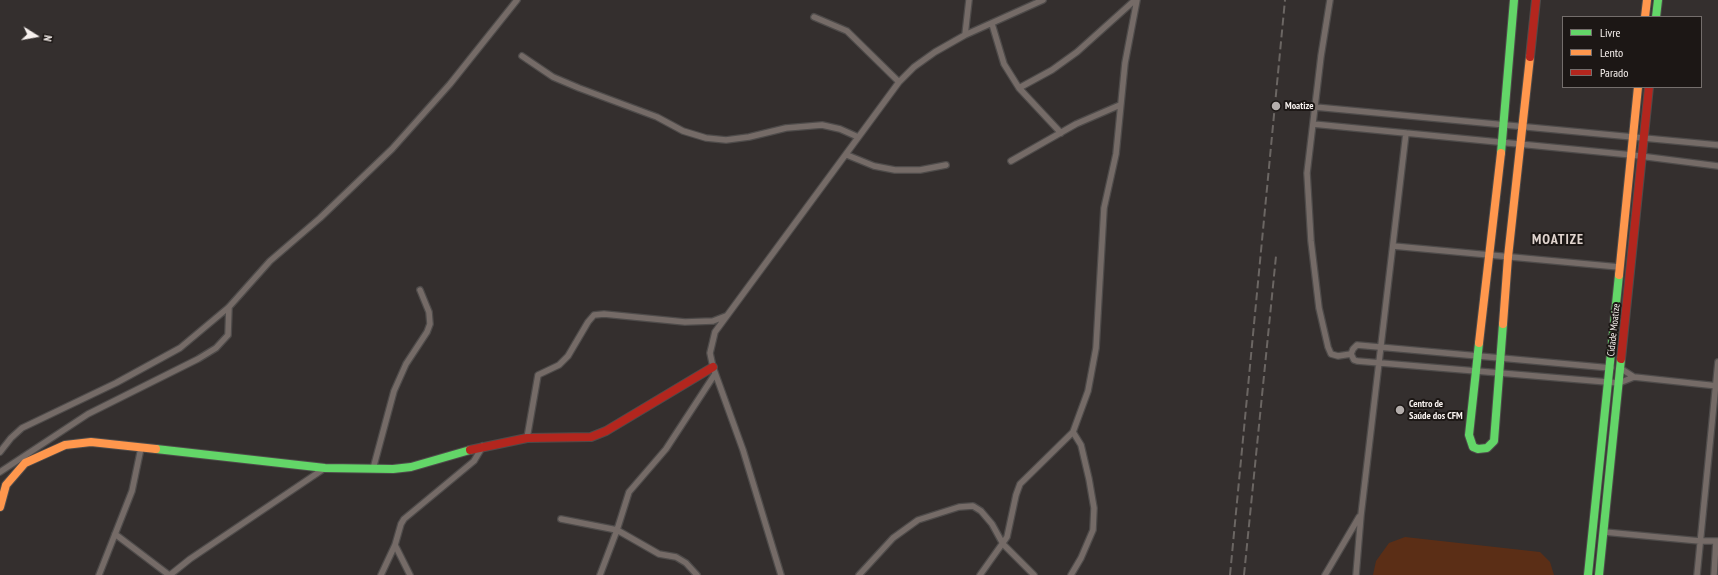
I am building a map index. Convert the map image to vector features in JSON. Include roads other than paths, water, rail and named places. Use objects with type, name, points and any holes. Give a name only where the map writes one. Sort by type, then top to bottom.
[{"type":"main road","points":[[1514,0],[1502,144],[1469,435],[1470,442],[1473,447],[1478,449],[1487,448],[1494,441],[1508,257],[1536,0]]},
{"type":"main road","points":[[1645,16],[1647,0]]},
{"type":"main road","points":[[1656,16],[1658,0]]},
{"type":"main road","name":"Cidade Moatize","points":[[1588,575],[1609,382],[1619,267],[1638,88]]},
{"type":"main road","name":"Cidade Moatize","points":[[1599,575],[1649,88]]},
{"type":"main road","points":[[0,507],[6,485],[25,463],[65,445],[91,442],[325,468],[373,469],[411,466],[483,446],[527,438],[591,437],[606,431],[714,371]]},
{"type":"street","points":[[0,452],[11,438],[22,428],[116,383],[180,348],[229,307],[270,261],[325,214],[392,149],[450,84],[517,0]]},
{"type":"street","points":[[965,35],[969,0]]},
{"type":"street","points":[[781,575],[743,450],[714,371],[710,353],[715,332],[847,155],[858,137],[899,82],[914,67],[965,35],[1043,0]]},
{"type":"street","points":[[1019,88],[1052,70],[1077,52],[1136,0]]},
{"type":"street","points":[[980,575],[1004,544],[1020,484],[1073,432],[1088,391],[1096,348],[1104,208],[1116,154],[1125,63],[1136,0]]},
{"type":"street","points":[[1330,0],[1307,173],[1311,241],[1319,308],[1330,354],[1338,356],[1351,354]]},
{"type":"street","points":[[814,17],[847,31],[899,82]]},
{"type":"street","points":[[992,24],[1004,64],[1019,88],[1061,133]]},
{"type":"street","points":[[522,56],[553,77],[572,86],[657,117],[683,131],[706,138],[726,140],[748,137],[786,128],[822,125],[840,129],[858,137]]},
{"type":"street","points":[[1011,161],[1082,121],[1120,105]]},
{"type":"street","points":[[1315,108],[1718,144]]},
{"type":"street","points":[[1313,124],[1502,144],[1632,155],[1718,166]]},
{"type":"street","points":[[1356,575],[1361,515],[1406,133]]},
{"type":"street","points":[[847,155],[874,166],[895,170],[920,170],[946,165]]},
{"type":"street","points":[[1393,246],[1619,267]]},
{"type":"street","points":[[373,469],[394,391],[406,364],[427,332],[430,324],[429,312],[420,290]]},
{"type":"street","points":[[0,472],[88,414],[170,374],[216,348],[228,334],[229,307]]},
{"type":"street","points":[[527,438],[538,375],[559,365],[568,356],[588,322],[594,315],[604,314],[685,322],[714,321],[726,316]]},
{"type":"street","points":[[1634,377],[1619,383],[1380,363],[1354,360],[1351,354],[1352,349],[1357,345],[1381,347],[1620,368],[1634,377],[1717,386]]},
{"type":"street","points":[[1697,575],[1717,386],[1718,362]]},
{"type":"street","points":[[600,575],[617,530],[629,492],[666,450],[714,371]]},
{"type":"street","points":[[1071,575],[1081,558],[1093,530],[1094,508],[1090,479],[1081,445],[1073,432]]},
{"type":"street","points":[[382,575],[404,519],[474,461],[483,446]]},
{"type":"street","points":[[99,575],[132,491],[141,448]]},
{"type":"street","points":[[115,534],[169,575],[190,559],[325,468]]},
{"type":"street","points":[[859,575],[893,538],[918,520],[959,507],[973,506],[992,524],[1004,544],[1034,575]]},
{"type":"street","points":[[1325,575],[1361,515]]},
{"type":"street","points":[[561,519],[617,530],[659,554],[676,557],[686,563],[697,575]]},
{"type":"street","points":[[1604,532],[1700,541],[1717,541],[1714,575]]},
{"type":"street","points":[[395,545],[410,575]]},
{"type":"railway","points":[[1230,575],[1285,0]]},
{"type":"railway","points":[[1244,575],[1276,256]]},
{"type":"place","name":"Moatize","points":[[1276,106]]},
{"type":"place","name":"Centro de Saúde dos CFM","points":[[1400,410]]},
{"type":"district","name":"MOATIZE","points":[[1558,240]]}]
